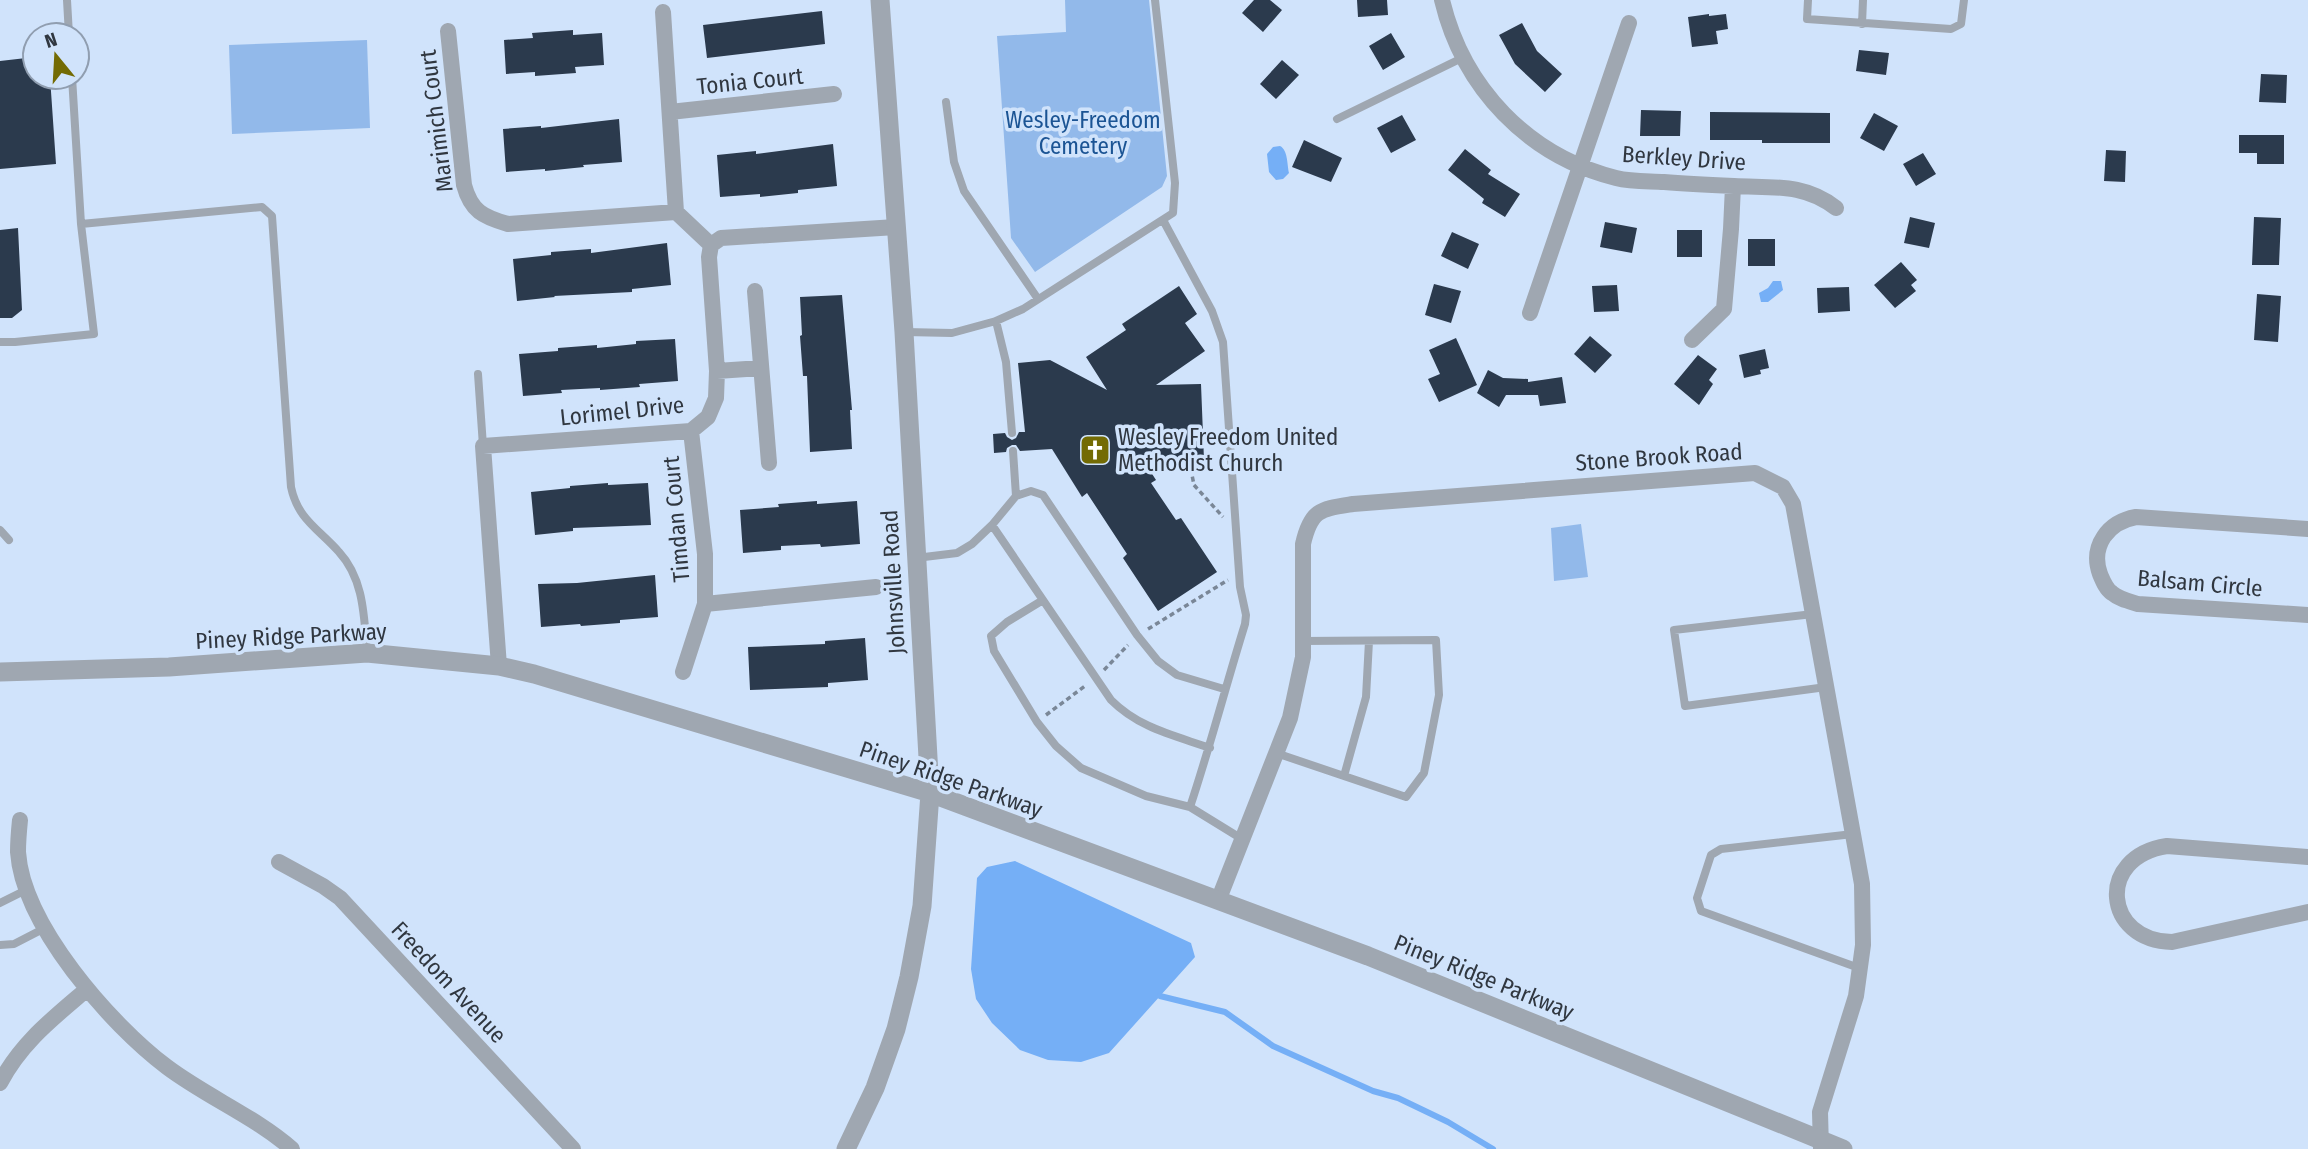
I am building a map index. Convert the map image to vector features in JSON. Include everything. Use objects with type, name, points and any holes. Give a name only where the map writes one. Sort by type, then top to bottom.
[{"type":"street","name":"Johnsville Road","points":[[846,1149],[876,1088],[896,1029],[909,977],[922,905],[930,793],[904,332],[880,0]]},
{"type":"street","name":"Berkley Drive","points":[[1442,0],[1452,36],[1476,82],[1517,127],[1559,155],[1617,178],[1778,187],[1822,197],[1836,208]]},
{"type":"street","name":"Tonia Court","points":[[663,12],[676,212]]},
{"type":"street","points":[[1530,313],[1629,23]]},
{"type":"street","name":"Marimich Court","points":[[449,31],[464,185],[467,199],[474,208],[494,220],[508,224],[676,212]]},
{"type":"street","name":"Tonia Court","points":[[670,112],[834,94]]},
{"type":"street","points":[[1692,340],[1724,309],[1729,266],[1732,186]]},
{"type":"street","points":[[676,212],[711,245],[721,238],[896,227]]},
{"type":"street","name":"Lorimel Drive","points":[[483,446],[691,430],[708,416],[716,398],[717,372],[709,257],[711,245]]},
{"type":"street","points":[[755,291],[769,463]]},
{"type":"street","points":[[717,372],[761,368]]},
{"type":"street","name":"Timdan Court","points":[[683,672],[705,604],[705,554],[691,430]]},
{"type":"street","points":[[483,446],[499,666]]},
{"type":"street","name":"Stone Brook Road","points":[[1218,901],[1290,718],[1303,657],[1303,544],[1307,526],[1317,513],[1331,507],[1367,502],[1755,473],[1783,488],[1793,504],[1862,884],[1863,945],[1856,996],[1820,1112],[1821,1145]]},
{"type":"street","name":"Balsam Circle","points":[[2308,529],[2149,518],[2125,519],[2116,523],[2101,539],[2097,561],[2110,592],[2121,599],[2138,604],[2308,615]]},
{"type":"street","name":"Timdan Court","points":[[705,604],[876,587]]},
{"type":"street","name":"Piney Ridge Parkway","points":[[0,671],[155,667],[368,653],[499,666],[598,692],[930,793],[1368,956],[1821,1145],[1843,1149]]},
{"type":"street","points":[[20,820],[18,853],[34,908],[86,990],[167,1067],[252,1119],[292,1149]]},
{"type":"street","points":[[2308,857],[2167,846],[2136,856],[2119,879],[2117,892],[2119,907],[2125,919],[2145,938],[2156,942],[2172,942],[2308,912]]},
{"type":"street","name":"Freedom Avenue","points":[[279,862],[340,898],[573,1149]]},
{"type":"street","points":[[0,1083],[9,1065],[32,1036],[86,990]]},
{"type":"lane","points":[[67,0],[68,21]]},
{"type":"lane","points":[[904,332],[951,333],[986,326],[1038,299],[1173,213],[1175,183],[1155,0]]},
{"type":"lane","points":[[1808,0],[1807,19],[1955,28],[1963,19],[1964,0]]},
{"type":"lane","points":[[1862,24],[1863,0]]},
{"type":"lane","points":[[1337,119],[1462,58]]},
{"type":"lane","points":[[0,342],[94,334],[81,223],[73,91]]},
{"type":"lane","points":[[946,102],[954,162],[964,191],[1038,299]]},
{"type":"lane","points":[[81,223],[262,207],[272,216],[288,470],[292,495],[305,519],[339,551],[356,580],[362,600],[368,653]]},
{"type":"lane","points":[[1163,220],[1212,311],[1223,342],[1240,587],[1246,615],[1191,807]]},
{"type":"lane","points":[[996,321],[1006,362],[1012,433]]},
{"type":"lane","points":[[478,374],[483,446]]},
{"type":"lane","points":[[1013,451],[1016,496]]},
{"type":"lane","points":[[916,558],[957,553],[972,544],[992,525],[1016,496],[1031,491],[1043,495],[1158,661],[1177,676],[1224,689]]},
{"type":"lane","points":[[992,525],[1111,700],[1125,714],[1150,728],[1210,748]]},
{"type":"lane","points":[[0,530],[9,540]]},
{"type":"lane","points":[[1043,600],[991,635],[994,651],[1037,722],[1056,746],[1081,768],[1146,796],[1191,807],[1241,839]]},
{"type":"lane","points":[[1813,614],[1674,630],[1685,706],[1826,687]]},
{"type":"lane","points":[[1276,753],[1406,797],[1424,773],[1438,695],[1436,640],[1303,641]]},
{"type":"lane","points":[[1344,776],[1366,697],[1369,641]]},
{"type":"lane","points":[[1853,834],[1721,849],[1711,855],[1697,898],[1701,911],[1860,968]]},
{"type":"lane","points":[[0,903],[28,889]]},
{"type":"lane","points":[[0,945],[14,944],[46,928]]},
{"type":"path","points":[[1189,460],[1194,485],[1226,521]]},
{"type":"path","points":[[1037,722],[1096,678],[1138,635],[1232,578]]},
{"type":"green space","name":"Wesley-Freedom Cemetery","points":[[1065,0],[1149,0],[1167,176],[1162,187],[1035,272],[1011,238],[997,36],[1066,32]]},
{"type":"green space","points":[[367,40],[370,128],[232,134],[229,45]]},
{"type":"green space","points":[[1581,524],[1588,577],[1554,581],[1551,528]]},
{"type":"shaded area","points":[[1280,146],[1286,154],[1289,173],[1283,179],[1276,180],[1269,172],[1267,154],[1273,147]]},
{"type":"shaded area","points":[[1773,281],[1781,281],[1783,290],[1768,302],[1761,302],[1759,293]]},
{"type":"shaded area","points":[[1015,861],[1191,943],[1195,957],[1109,1053],[1081,1062],[1048,1060],[1020,1050],[992,1023],[976,999],[971,969],[977,878],[987,867]]},
{"type":"building","points":[[1254,0],[1270,0],[1282,10],[1263,32],[1242,13]]},
{"type":"building","points":[[1357,0],[1387,0],[1388,15],[1358,17]]},
{"type":"building","points":[[822,11],[825,44],[707,58],[703,25]]},
{"type":"building","points":[[1726,14],[1728,29],[1716,31],[1718,44],[1692,47],[1688,17]]},
{"type":"building","points":[[1522,23],[1537,51],[1562,74],[1545,92],[1515,64],[1499,35]]},
{"type":"building","points":[[573,30],[573,35],[602,33],[604,65],[575,67],[576,73],[535,76],[535,72],[506,74],[504,40],[533,38],[532,33]]},
{"type":"building","points":[[1391,33],[1405,57],[1383,70],[1369,46]]},
{"type":"building","points":[[1859,50],[1889,53],[1886,75],[1856,71]]},
{"type":"building","points":[[21,59],[21,91],[51,91],[56,164],[0,169],[0,61]]},
{"type":"building","points":[[1282,60],[1299,75],[1276,99],[1260,84]]},
{"type":"building","points":[[2261,74],[2287,75],[2286,103],[2259,102]]},
{"type":"building","points":[[1641,110],[1681,111],[1680,136],[1640,136]]},
{"type":"building","points":[[1710,112],[1830,113],[1830,143],[1710,140]]},
{"type":"building","points":[[1874,113],[1898,126],[1884,151],[1860,138]]},
{"type":"building","points":[[1402,115],[1416,140],[1391,153],[1377,128]]},
{"type":"building","points":[[619,119],[622,162],[545,171],[506,172],[503,129],[541,128]]},
{"type":"building","points":[[2239,135],[2284,135],[2284,164],[2257,164],[2257,153],[2239,153]]},
{"type":"building","points":[[1304,140],[1342,158],[1331,182],[1292,167]]},
{"type":"building","points":[[833,144],[837,186],[760,197],[760,194],[720,197],[717,155],[756,151],[756,154]]},
{"type":"building","points":[[1465,149],[1491,170],[1488,174],[1520,194],[1505,217],[1482,203],[1484,199],[1448,170]]},
{"type":"building","points":[[2106,150],[2126,151],[2125,182],[2104,181]]},
{"type":"building","points":[[1923,153],[1936,174],[1916,186],[1903,164]]},
{"type":"building","points":[[1910,217],[1935,223],[1929,248],[1904,243]]},
{"type":"building","points":[[2254,217],[2281,218],[2279,265],[2252,265]]},
{"type":"building","points":[[1605,222],[1637,228],[1632,253],[1600,247]]},
{"type":"building","points":[[18,228],[22,310],[12,318],[0,318],[0,230]]},
{"type":"building","points":[[1677,230],[1702,230],[1702,257],[1677,257]]},
{"type":"building","points":[[1452,232],[1479,244],[1468,269],[1441,256]]},
{"type":"building","points":[[1748,239],[1775,239],[1775,266],[1748,266]]},
{"type":"building","points":[[667,243],[671,285],[632,289],[632,292],[517,301],[513,259],[551,255],[551,252],[591,249],[591,253]]},
{"type":"building","points":[[1901,262],[1917,280],[1911,285],[1916,291],[1895,308],[1874,285]]},
{"type":"building","points":[[1434,284],[1461,291],[1451,323],[1425,315]]},
{"type":"building","points":[[1617,285],[1619,311],[1594,312],[1592,286]]},
{"type":"building","name":"Wesley Freedom United Methodist Church","points":[[1179,286],[1197,314],[1185,323],[1205,351],[1156,385],[1201,384],[1204,460],[1145,463],[1156,480],[1151,483],[1176,520],[1181,518],[1217,572],[1158,611],[1123,558],[1127,554],[1087,493],[1082,497],[1052,449],[1020,451],[1016,445],[1012,445],[1006,452],[994,453],[993,434],[1005,433],[1012,440],[1019,432],[1025,432],[1018,363],[1050,360],[1107,390],[1086,357],[1126,330],[1122,324]]},
{"type":"building","points":[[1849,287],[1850,311],[1818,313],[1817,288]]},
{"type":"building","points":[[2257,294],[2281,296],[2278,342],[2254,340]]},
{"type":"building","points":[[842,295],[852,410],[852,449],[810,452],[807,376],[803,376],[800,336],[800,297]]},
{"type":"building","points":[[1590,336],[1612,355],[1595,373],[1574,354]]},
{"type":"building","points":[[1456,338],[1477,385],[1439,402],[1428,379],[1440,374],[1429,350]]},
{"type":"building","points":[[675,339],[678,381],[639,384],[640,387],[561,390],[562,393],[523,396],[519,354],[558,351],[558,348],[597,345],[597,348],[636,344],[636,341]]},
{"type":"building","points":[[1765,349],[1769,368],[1760,370],[1761,374],[1744,378],[1739,355]]},
{"type":"building","points":[[1698,355],[1717,369],[1709,380],[1713,384],[1699,405],[1674,384]]},
{"type":"building","points":[[1488,370],[1503,378],[1528,379],[1528,382],[1562,377],[1566,403],[1540,406],[1538,395],[1506,395],[1499,407],[1477,393]]},
{"type":"building","points":[[608,483],[648,483],[651,525],[573,528],[573,531],[535,535],[531,492]]},
{"type":"building","points":[[817,501],[817,504],[857,501],[860,544],[781,546],[781,550],[743,553],[740,510]]},
{"type":"building","points":[[655,575],[658,617],[620,620],[620,623],[541,627],[538,584]]},
{"type":"building","points":[[865,638],[868,680],[828,683],[828,687],[750,690],[748,647],[825,644],[825,641]]},
{"type":"waterway","points":[[1160,996],[1225,1012],[1273,1046],[1373,1091],[1398,1098],[1448,1122],[1493,1149]]},
{"type":"place","name":"Wesley Freedom United Methodist Church","points":[[1095,450]]}]
